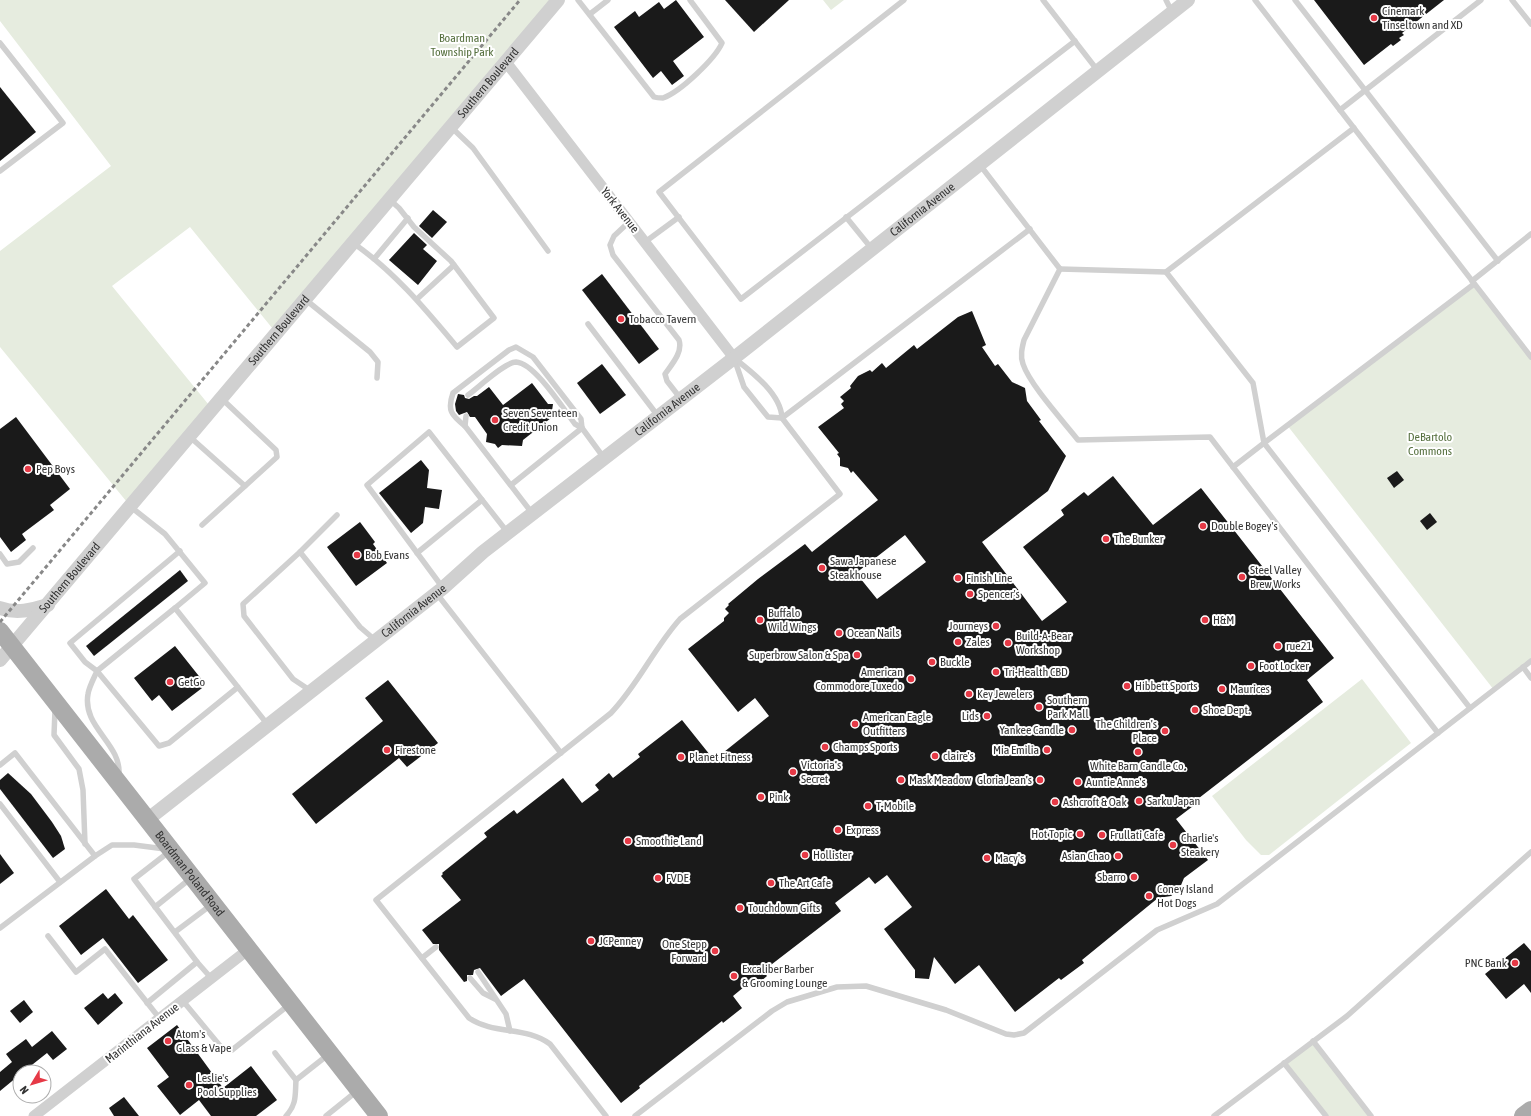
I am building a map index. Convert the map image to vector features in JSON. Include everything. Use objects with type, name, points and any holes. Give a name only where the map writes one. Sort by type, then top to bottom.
[{"type":"main road","name":"Boardman Poland Road","points":[[0,630],[118,783],[292,1002],[380,1116]]},
{"type":"main road","points":[[1523,1116],[1531,1110]]},
{"type":"street","name":"Southern Boulevard","points":[[0,660],[131,507],[558,0]]},
{"type":"street","name":"California Avenue","points":[[147,820],[376,641],[508,533],[980,165],[1098,71],[1169,6],[1188,0]]},
{"type":"street","name":"York Avenue","points":[[506,62],[734,358]]},
{"type":"street","points":[[0,608],[12,611],[30,611],[48,605]]},
{"type":"street","name":"Marinthiana Avenue","points":[[34,1116],[249,949]]},
{"type":"lane","points":[[578,0],[654,97],[662,98],[681,86],[719,51],[722,43],[690,0]]},
{"type":"lane","points":[[590,14],[608,0]]},
{"type":"lane","points":[[904,0],[659,192],[741,299],[1075,41]]},
{"type":"lane","points":[[1043,0],[1098,71]]},
{"type":"lane","points":[[1256,0],[1531,357]]},
{"type":"lane","points":[[1295,0],[1498,261]]},
{"type":"lane","points":[[1340,110],[1481,0]]},
{"type":"lane","points":[[1512,0],[1531,24]]},
{"type":"lane","points":[[0,43],[63,123],[0,171]]},
{"type":"lane","points":[[451,127],[473,148],[548,251]]},
{"type":"lane","points":[[1060,269],[1166,272],[1354,128]]},
{"type":"lane","points":[[980,165],[1060,269]]},
{"type":"lane","points":[[353,243],[374,259],[417,299],[457,347],[494,318],[454,265],[390,200]]},
{"type":"lane","points":[[645,242],[678,217]]},
{"type":"lane","points":[[846,217],[872,249]]},
{"type":"lane","points":[[374,259],[408,218]]},
{"type":"lane","points":[[630,222],[614,236],[610,245],[613,255],[681,344],[677,357],[665,374],[667,381],[681,399]]},
{"type":"lane","points":[[734,358],[744,387],[768,417],[782,418],[1030,229]]},
{"type":"lane","points":[[1233,467],[1473,282],[1531,234]]},
{"type":"lane","points":[[417,299],[454,265]]},
{"type":"lane","points":[[1060,269],[1024,340],[1021,352],[1023,364],[1029,378],[1078,440],[1210,437],[1438,733]]},
{"type":"lane","points":[[1166,272],[1253,383],[1264,443],[1470,708]]},
{"type":"lane","points":[[305,300],[370,352],[378,362],[377,378]]},
{"type":"lane","points":[[588,324],[658,416]]},
{"type":"lane","points":[[533,514],[465,426],[452,416],[450,403],[453,393],[509,350],[516,347],[533,357],[581,419],[582,428]]},
{"type":"lane","points":[[606,1116],[550,1044],[533,1034],[488,1028],[469,1018],[376,900],[611,713],[624,700],[639,680],[666,634],[680,619],[840,494],[782,418],[782,407],[758,376],[734,358]]},
{"type":"lane","points":[[468,395],[506,366],[516,362],[528,366],[541,380],[575,424],[582,428],[605,458]]},
{"type":"lane","points":[[202,525],[277,457],[276,450],[222,398]]},
{"type":"lane","points":[[465,426],[466,416]]},
{"type":"lane","points":[[511,485],[582,428]]},
{"type":"lane","points":[[508,533],[429,432],[367,485],[417,553],[440,590],[561,752]]},
{"type":"lane","points":[[190,436],[245,486]]},
{"type":"lane","points":[[417,553],[482,500]]},
{"type":"lane","points":[[118,783],[120,765],[110,746],[88,713],[88,694],[97,671],[205,583],[165,534],[131,507]]},
{"type":"lane","points":[[311,691],[293,679],[244,616],[243,604],[300,552],[337,515]]},
{"type":"lane","points":[[0,554],[7,564],[19,562],[33,548]]},
{"type":"lane","points":[[180,551],[70,643],[85,662],[97,671],[159,746],[169,743],[238,687]]},
{"type":"lane","points":[[300,552],[360,627],[376,641]]},
{"type":"lane","points":[[175,608],[268,725]]},
{"type":"lane","points":[[635,1116],[772,1011],[787,1002],[803,996],[837,987],[866,986],[946,1010],[1006,1034],[1014,1035],[1024,1032],[1157,930],[1217,904],[1531,661]]},
{"type":"lane","points":[[1523,667],[1531,678]]},
{"type":"lane","points":[[55,702],[54,735],[79,769],[84,790],[85,844]]},
{"type":"lane","points":[[0,766],[15,753],[95,856]]},
{"type":"lane","points":[[0,804],[60,882]]},
{"type":"lane","points":[[0,928],[95,856],[112,846],[134,845],[171,850]]},
{"type":"lane","points":[[171,850],[134,879],[197,962],[212,978]]},
{"type":"lane","points":[[1214,1116],[1347,1016],[1531,852]]},
{"type":"lane","points":[[155,907],[192,877]]},
{"type":"lane","points":[[175,932],[213,903]]},
{"type":"lane","points":[[48,936],[76,972],[105,949],[160,1019]]},
{"type":"lane","points":[[422,958],[436,947]]},
{"type":"lane","points":[[147,1003],[197,962]]},
{"type":"lane","points":[[478,972],[491,989],[495,1000],[506,1014],[510,1031]]},
{"type":"lane","points":[[470,978],[483,993],[495,1000]]},
{"type":"lane","points":[[183,1001],[221,1047],[232,1050],[292,1002]]},
{"type":"lane","points":[[1313,1041],[1371,1116]]},
{"type":"lane","points":[[275,1053],[296,1080],[297,1096],[293,1108],[286,1116]]},
{"type":"lane","points":[[296,1080],[330,1053]]},
{"type":"lane","points":[[1284,1063],[1326,1116]]},
{"type":"lane","points":[[326,1116],[359,1089]]},
{"type":"green space","name":"Boardman Township Park","points":[[0,0],[558,0],[277,334],[190,227],[112,286],[213,410],[131,507],[0,347],[0,251],[111,166],[0,21]]},
{"type":"green space","points":[[823,0],[844,0],[831,10]]},
{"type":"green space","name":"DeBartolo Commons","points":[[1474,284],[1531,357],[1531,661],[1494,690],[1287,425]]},
{"type":"green space","points":[[1362,679],[1411,743],[1269,855],[1261,855],[1246,840],[1212,796]]},
{"type":"green space","points":[[1313,1041],[1371,1116],[1326,1116],[1284,1063]]},
{"type":"building","points":[[676,0],[704,37],[673,61],[684,76],[672,85],[661,71],[653,78],[614,27],[635,11],[639,17],[659,2],[664,9]]},
{"type":"building","points":[[725,0],[789,0],[754,32]]},
{"type":"building","name":"Cinemark Tinseltown and XD","points":[[1314,0],[1444,0],[1402,33],[1404,35],[1399,38],[1401,40],[1393,46],[1391,44],[1364,65]]},
{"type":"building","points":[[0,87],[36,132],[0,161]]},
{"type":"building","points":[[433,210],[447,222],[432,238],[419,226]]},
{"type":"building","points":[[414,233],[427,245],[423,249],[437,261],[418,285],[389,260]]},
{"type":"building","name":"Tobacco Tavern","points":[[602,274],[659,349],[639,364],[582,290]]},
{"type":"building","name":"Southern Park Mall","points":[[972,311],[986,345],[982,347],[995,366],[998,364],[1012,382],[1025,388],[1027,401],[1041,420],[1039,421],[1066,456],[1048,491],[982,542],[1042,621],[1067,602],[1023,547],[1064,515],[1061,510],[1084,492],[1088,496],[1113,476],[1153,525],[1201,488],[1334,658],[1307,680],[1323,702],[1199,798],[1201,800],[1176,819],[1208,860],[1184,878],[1179,890],[1171,896],[1158,898],[1082,960],[1084,963],[1061,980],[1059,978],[1015,1012],[979,965],[955,984],[934,957],[929,979],[915,978],[915,970],[884,929],[912,907],[887,875],[875,884],[869,877],[835,903],[841,911],[763,971],[767,976],[754,987],[750,982],[733,996],[742,1008],[723,1023],[722,1021],[639,1086],[640,1088],[621,1103],[524,979],[501,996],[480,968],[474,970],[473,975],[467,975],[467,981],[464,982],[439,950],[439,944],[433,944],[422,930],[461,900],[441,876],[443,874],[442,873],[487,837],[484,833],[514,810],[517,814],[563,778],[582,803],[599,790],[595,785],[609,773],[613,778],[640,757],[638,754],[682,720],[714,760],[769,716],[755,698],[738,712],[688,649],[724,621],[724,618],[729,613],[725,609],[729,605],[728,604],[758,579],[805,544],[812,552],[878,500],[853,471],[851,473],[848,468],[840,466],[840,458],[837,454],[839,453],[818,427],[844,408],[841,404],[844,401],[840,397],[851,388],[850,386],[858,376],[870,370],[872,372],[882,363],[886,368],[914,345],[917,349],[958,317]],"holes":[[[905,535],[926,562],[877,599],[856,573]]]},
{"type":"building","points":[[602,364],[626,395],[600,414],[577,383]]},
{"type":"building","points":[[532,383],[548,404],[553,404],[551,418],[523,440],[522,446],[502,445],[498,448],[495,444],[486,442],[487,434],[475,417],[470,417],[467,412],[459,415],[456,411],[455,404],[458,394],[464,395],[465,398],[469,399],[477,396],[489,387],[503,405]]},
{"type":"building","name":"Pep Boys","points":[[16,417],[70,489],[50,505],[54,510],[22,534],[26,540],[11,552],[0,537],[0,429]]},
{"type":"building","points":[[421,460],[429,470],[427,488],[442,490],[439,509],[425,507],[423,523],[411,533],[379,493]]},
{"type":"building","points":[[1397,471],[1404,480],[1394,488],[1387,478]]},
{"type":"building","points":[[1430,513],[1437,522],[1427,530],[1420,521]]},
{"type":"building","name":"Bob Evans","points":[[360,522],[375,542],[373,544],[387,563],[356,586],[327,547]]},
{"type":"building","points":[[180,570],[188,581],[94,656],[86,646]]},
{"type":"building","name":"GetGo","points":[[175,646],[206,685],[172,711],[159,695],[152,701],[134,678]]},
{"type":"building","name":"Firestone","points":[[388,680],[438,743],[407,767],[399,758],[316,824],[292,794],[383,721],[365,698]]},
{"type":"building","points":[[8,773],[31,794],[61,836],[65,849],[53,858],[0,789],[0,780]]},
{"type":"building","points":[[0,854],[14,873],[0,884]]},
{"type":"building","points":[[106,889],[129,919],[133,915],[168,960],[138,983],[103,938],[81,955],[59,926]]},
{"type":"building","name":"PNC Bank","points":[[1524,943],[1531,951],[1531,993],[1524,984],[1506,999],[1485,974]]},
{"type":"building","points":[[103,993],[108,999],[115,993],[123,1003],[98,1025],[84,1008]]},
{"type":"building","points":[[24,1000],[33,1012],[20,1023],[10,1011]]},
{"type":"building","points":[[177,1025],[223,1088],[251,1066],[277,1100],[256,1116],[211,1116],[199,1100],[180,1115],[157,1086],[169,1077],[147,1048]]},
{"type":"building","points":[[52,1031],[67,1049],[53,1060],[47,1053],[33,1064],[12,1064],[12,1081],[0,1091],[0,1072],[12,1062],[6,1054],[26,1039],[32,1047]]},
{"type":"building","points":[[124,1097],[139,1116],[114,1116],[109,1108]]},
{"type":"railway","points":[[0,622],[520,0]]},
{"type":"place","name":"Cinemark Tinseltown and XD","points":[[1374,18]]},
{"type":"place","name":"Tobacco Tavern","points":[[621,319]]},
{"type":"place","name":"Seven Seventeen Credit Union","points":[[495,420]]},
{"type":"place","name":"Pep Boys","points":[[28,469]]},
{"type":"place","name":"Double Bogey's","points":[[1203,526]]},
{"type":"place","name":"The Bunker","points":[[1106,539]]},
{"type":"place","name":"Bob Evans","points":[[357,555]]},
{"type":"place","name":"Sawa Japanese Steakhouse","points":[[822,568]]},
{"type":"place","name":"Steel Valley Brew Works","points":[[1242,577]]},
{"type":"place","name":"Finish Line","points":[[958,578]]},
{"type":"place","name":"Spencer's","points":[[970,594]]},
{"type":"place","name":"Buffalo Wild Wings","points":[[760,620]]},
{"type":"place","name":"H&M","points":[[1205,620]]},
{"type":"place","name":"Journeys","points":[[996,626]]},
{"type":"place","name":"Ocean Nails","points":[[839,633]]},
{"type":"place","name":"Zales","points":[[958,642]]},
{"type":"place","name":"Build-A-Bear Workshop","points":[[1008,643]]},
{"type":"place","name":"rue21","points":[[1278,646]]},
{"type":"place","name":"Superbrow Salon & Spa","points":[[857,655]]},
{"type":"place","name":"Buckle","points":[[932,662]]},
{"type":"place","name":"Foot Locker","points":[[1251,666]]},
{"type":"place","name":"Tri-Health CBD","points":[[996,672]]},
{"type":"place","name":"American Commodore Tuxedo","points":[[911,679]]},
{"type":"place","name":"GetGo","points":[[170,682]]},
{"type":"place","name":"Hibbett Sports","points":[[1127,686]]},
{"type":"place","name":"Maurices","points":[[1222,689]]},
{"type":"place","name":"Key Jewelers","points":[[969,694]]},
{"type":"place","name":"Southern Park Mall","points":[[1039,707]]},
{"type":"place","name":"Shoe Dept.","points":[[1195,710]]},
{"type":"place","name":"Lids","points":[[987,716]]},
{"type":"place","name":"American Eagle Outfitters","points":[[855,724]]},
{"type":"place","name":"Yankee Candle","points":[[1072,730]]},
{"type":"place","name":"The Children's Place","points":[[1165,731]]},
{"type":"place","name":"Champs Sports","points":[[825,747]]},
{"type":"place","name":"Firestone","points":[[387,750]]},
{"type":"place","name":"Mia Emilia","points":[[1047,750]]},
{"type":"place","name":"White Barn Candle Co.","points":[[1138,752]]},
{"type":"place","name":"claire's","points":[[935,756]]},
{"type":"place","name":"Planet Fitness","points":[[681,757]]},
{"type":"place","name":"Victoria's Secret","points":[[793,772]]},
{"type":"place","name":"Mask Meadow","points":[[901,780]]},
{"type":"place","name":"Gloria Jean's","points":[[1040,780]]},
{"type":"place","name":"Auntie Anne's","points":[[1078,782]]},
{"type":"place","name":"Pink","points":[[761,797]]},
{"type":"place","name":"Sarku Japan","points":[[1139,801]]},
{"type":"place","name":"Ashcroft & Oak","points":[[1055,802]]},
{"type":"place","name":"T-Mobile","points":[[868,806]]},
{"type":"place","name":"Express","points":[[838,830]]},
{"type":"place","name":"Hot Topic","points":[[1080,834]]},
{"type":"place","name":"Frullati Cafe","points":[[1102,835]]},
{"type":"place","name":"Smoothie Land","points":[[628,841]]},
{"type":"place","name":"Charlie's Steakery","points":[[1173,845]]},
{"type":"place","name":"Hollister","points":[[805,855]]},
{"type":"place","name":"Asian Chao","points":[[1118,856]]},
{"type":"place","name":"Macy's","points":[[987,858]]},
{"type":"place","name":"Sbarro","points":[[1134,877]]},
{"type":"place","name":"FVDE","points":[[658,878]]},
{"type":"place","name":"The Art Cafe","points":[[771,883]]},
{"type":"place","name":"Coney Island Hot Dogs","points":[[1149,896]]},
{"type":"place","name":"Touchdown Gifts","points":[[740,908]]},
{"type":"place","name":"JCPenney","points":[[591,941]]},
{"type":"place","name":"One Stepp Forward","points":[[715,951]]},
{"type":"place","name":"PNC Bank","points":[[1515,963]]},
{"type":"place","name":"Excaliber Barber & Grooming Lounge","points":[[734,976]]},
{"type":"place","name":"Atom's Glass & Vape","points":[[168,1041]]},
{"type":"place","name":"Leslie's Pool Supplies","points":[[189,1085]]}]
